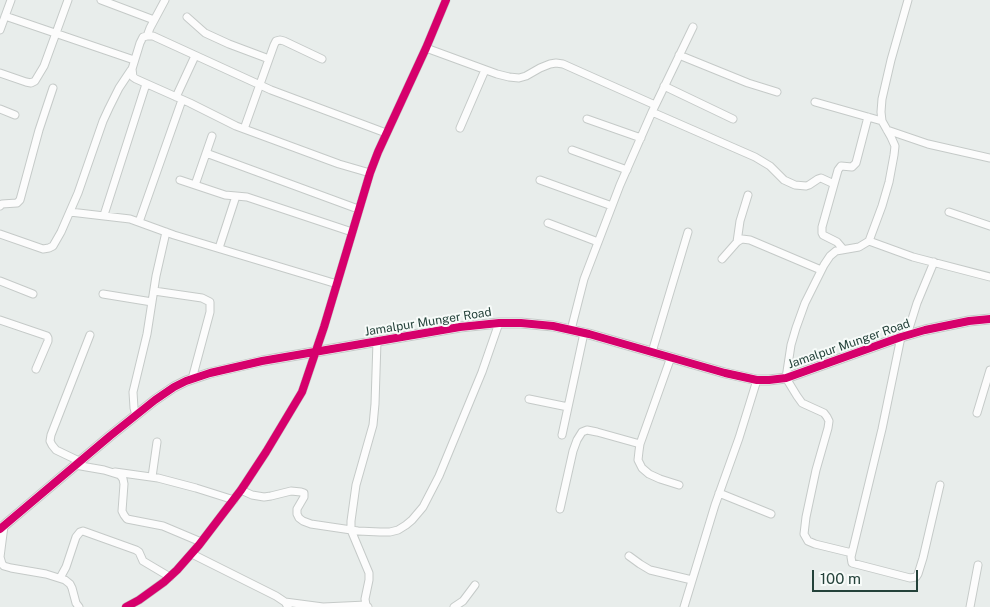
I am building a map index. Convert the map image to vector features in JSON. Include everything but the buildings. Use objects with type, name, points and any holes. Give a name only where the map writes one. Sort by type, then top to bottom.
[{"type":"street","points":[[0,30],[11,0]]},
{"type":"street","points":[[0,73],[26,82],[31,83],[35,81],[41,71],[68,0]]},
{"type":"street","points":[[100,0],[154,20]]},
{"type":"street","points":[[165,0],[147,36],[140,43],[132,69],[133,77],[244,129],[339,164],[370,173]]},
{"type":"street","points":[[126,607],[152,592],[170,577],[192,554],[242,490],[302,392],[316,352],[370,173],[446,0]]},
{"type":"street","points":[[852,553],[815,544],[808,541],[804,534],[806,517],[816,470],[828,428],[828,421],[824,413],[802,403],[786,378],[791,345],[796,328],[805,302],[821,270],[830,256],[836,251],[860,247],[869,241],[875,228],[889,182],[895,146],[882,121],[882,100],[908,0]]},
{"type":"street","points":[[5,16],[134,60]]},
{"type":"street","points":[[188,17],[205,33],[243,50],[269,58]]},
{"type":"street","points":[[572,330],[584,280],[612,206],[664,86],[693,27]]},
{"type":"street","points":[[147,36],[158,38],[260,86],[386,133]]},
{"type":"street","points":[[244,129],[276,41],[284,41],[322,59]]},
{"type":"street","points":[[426,48],[503,76],[519,78],[550,64],[563,64],[755,156],[770,166],[784,180],[795,185],[806,186],[820,178],[834,184]]},
{"type":"street","points":[[680,55],[748,83],[777,92]]},
{"type":"street","points":[[139,222],[179,98],[195,56]]},
{"type":"street","points":[[0,234],[43,249],[53,246],[86,173],[103,121],[119,88],[132,69]]},
{"type":"street","points":[[460,128],[485,70]]},
{"type":"street","points":[[104,215],[146,84]]},
{"type":"street","points":[[664,86],[733,119]]},
{"type":"street","points":[[0,206],[2,204],[17,203],[20,200],[39,130],[53,88]]},
{"type":"street","points":[[816,102],[882,121]]},
{"type":"street","points":[[0,109],[15,115]]},
{"type":"street","points":[[843,249],[837,242],[823,235],[821,230],[840,167],[852,167],[856,163],[868,117]]},
{"type":"street","points":[[587,119],[641,138]]},
{"type":"street","points":[[887,130],[928,144],[990,158]]},
{"type":"street","points":[[195,186],[212,136]]},
{"type":"street","points":[[572,150],[627,170]]},
{"type":"street","points":[[206,153],[358,209]]},
{"type":"street","points":[[180,180],[225,195],[247,197],[352,232]]},
{"type":"street","points":[[540,180],[612,206]]},
{"type":"street","points":[[218,248],[236,196]]},
{"type":"street","points":[[737,242],[740,221],[748,196]]},
{"type":"street","points":[[70,212],[130,219],[166,232],[337,284]]},
{"type":"street","points":[[949,212],[990,226]]},
{"type":"street","points":[[548,223],[598,242]]},
{"type":"street","points":[[136,415],[132,400],[133,392],[147,334],[166,232]]},
{"type":"street","points":[[652,352],[688,232]]},
{"type":"street","points":[[722,259],[742,239],[750,240],[821,270]]},
{"type":"street","points":[[869,241],[898,252],[990,277]]},
{"type":"street","points":[[934,262],[904,336],[852,553],[852,564],[910,578],[916,577],[924,558],[940,485]]},
{"type":"street","points":[[0,281],[34,294]]},
{"type":"street","points":[[154,291],[196,297],[210,302],[210,312],[192,379]]},
{"type":"street","points":[[103,294],[152,302]]},
{"type":"street","name":"Jamalpur Munger Road","points":[[2,528],[77,463],[174,387],[210,373],[252,363],[460,327],[499,322],[521,322],[572,330],[725,373],[757,380],[769,380],[786,378],[904,336],[953,324],[990,319]]},
{"type":"street","points":[[0,320],[47,336],[48,341],[36,369]]},
{"type":"street","points":[[242,490],[252,495],[264,497],[291,491],[301,492],[304,494],[304,497],[297,509],[297,514],[303,521],[311,524],[351,530],[390,532],[398,530],[412,520],[431,494],[482,372],[499,322]]},
{"type":"street","points":[[562,435],[584,333]]},
{"type":"street","points":[[90,335],[51,435],[50,441],[52,446],[77,463],[114,472],[152,477],[234,500]]},
{"type":"street","points":[[192,554],[276,596],[286,604],[323,607],[367,606],[365,599],[369,573],[351,530],[351,515],[356,485],[373,425],[377,341]]},
{"type":"street","points":[[671,357],[640,444],[638,460],[642,468],[649,474],[679,485]]},
{"type":"street","points":[[977,413],[990,370]]},
{"type":"street","points":[[684,607],[719,493],[757,380]]},
{"type":"street","points":[[529,399],[568,407]]},
{"type":"street","points":[[560,509],[573,451],[582,432],[587,430],[597,432],[640,444]]},
{"type":"street","points":[[152,477],[158,442]]},
{"type":"street","points":[[114,472],[123,479],[122,511],[127,519],[163,526],[201,542]]},
{"type":"street","points":[[719,493],[771,514]]},
{"type":"street","points":[[2,528],[0,557],[4,566],[60,578],[70,584],[79,607]]},
{"type":"street","points":[[60,578],[76,537],[83,531],[136,550],[146,563],[170,577]]},
{"type":"street","points":[[629,556],[650,570],[692,580]]},
{"type":"street","points":[[970,607],[978,565]]},
{"type":"street","points":[[454,607],[463,601],[475,586]]},
{"type":"cycle path","points":[[126,607],[164,582],[199,545],[241,490],[302,392],[324,327],[370,173],[446,0]]},
{"type":"cycle path","points":[[0,529],[110,436],[174,387],[210,373],[262,361],[460,327],[521,323],[553,326],[589,334],[725,373],[757,380],[769,380],[786,378],[925,330],[969,321],[990,319]]}]
